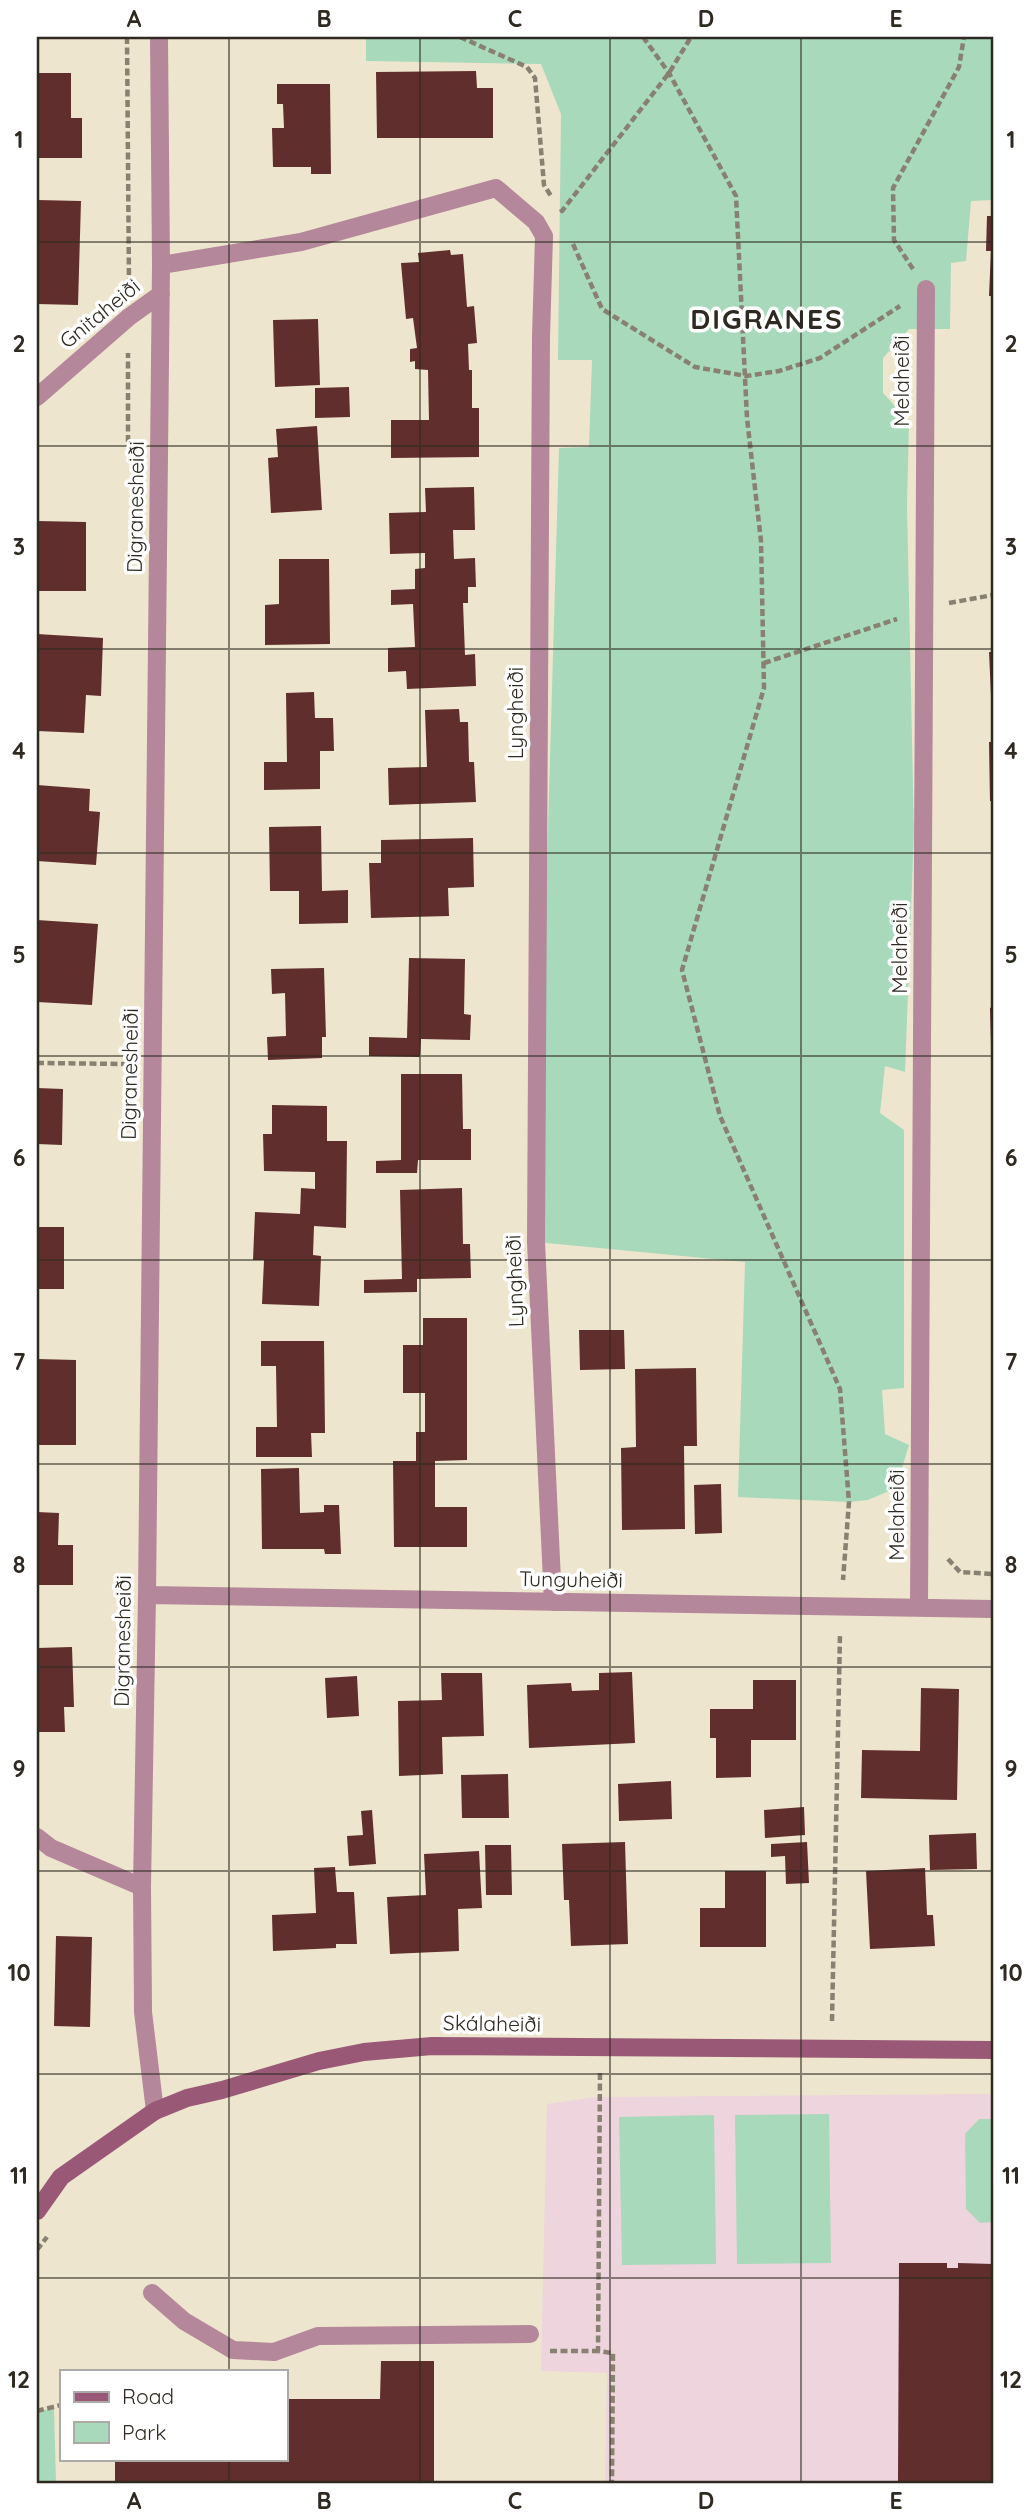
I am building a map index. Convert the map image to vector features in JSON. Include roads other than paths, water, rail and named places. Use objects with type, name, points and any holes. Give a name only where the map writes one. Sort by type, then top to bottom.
[{"type":"street","name":"Digranesheiði","points":[[155,2111],[143,2012],[142,1887],[161,294],[159,37]]},
{"type":"street","name":"Lyngheiði","points":[[161,265],[301,242],[496,188],[536,222],[544,236],[541,337],[536,1242],[552,1602]]},
{"type":"street","name":"Melaheiði","points":[[919,1608],[926,289]]},
{"type":"street","name":"Gnitaheiði","points":[[37,397],[129,317],[161,294]]},
{"type":"street","name":"Tunguheiði","points":[[147,1595],[993,1609]]},
{"type":"street","points":[[37,1836],[51,1848],[142,1887]]},
{"type":"street","name":"Skálaheiði","points":[[37,2211],[61,2177],[155,2111],[187,2098],[318,2061],[364,2052],[432,2046],[993,2050]]},
{"type":"street","points":[[152,2293],[184,2321],[233,2350],[274,2352],[318,2336],[530,2334]]},
{"type":"district","name":"DIGRANES","points":[[767,319]]}]
